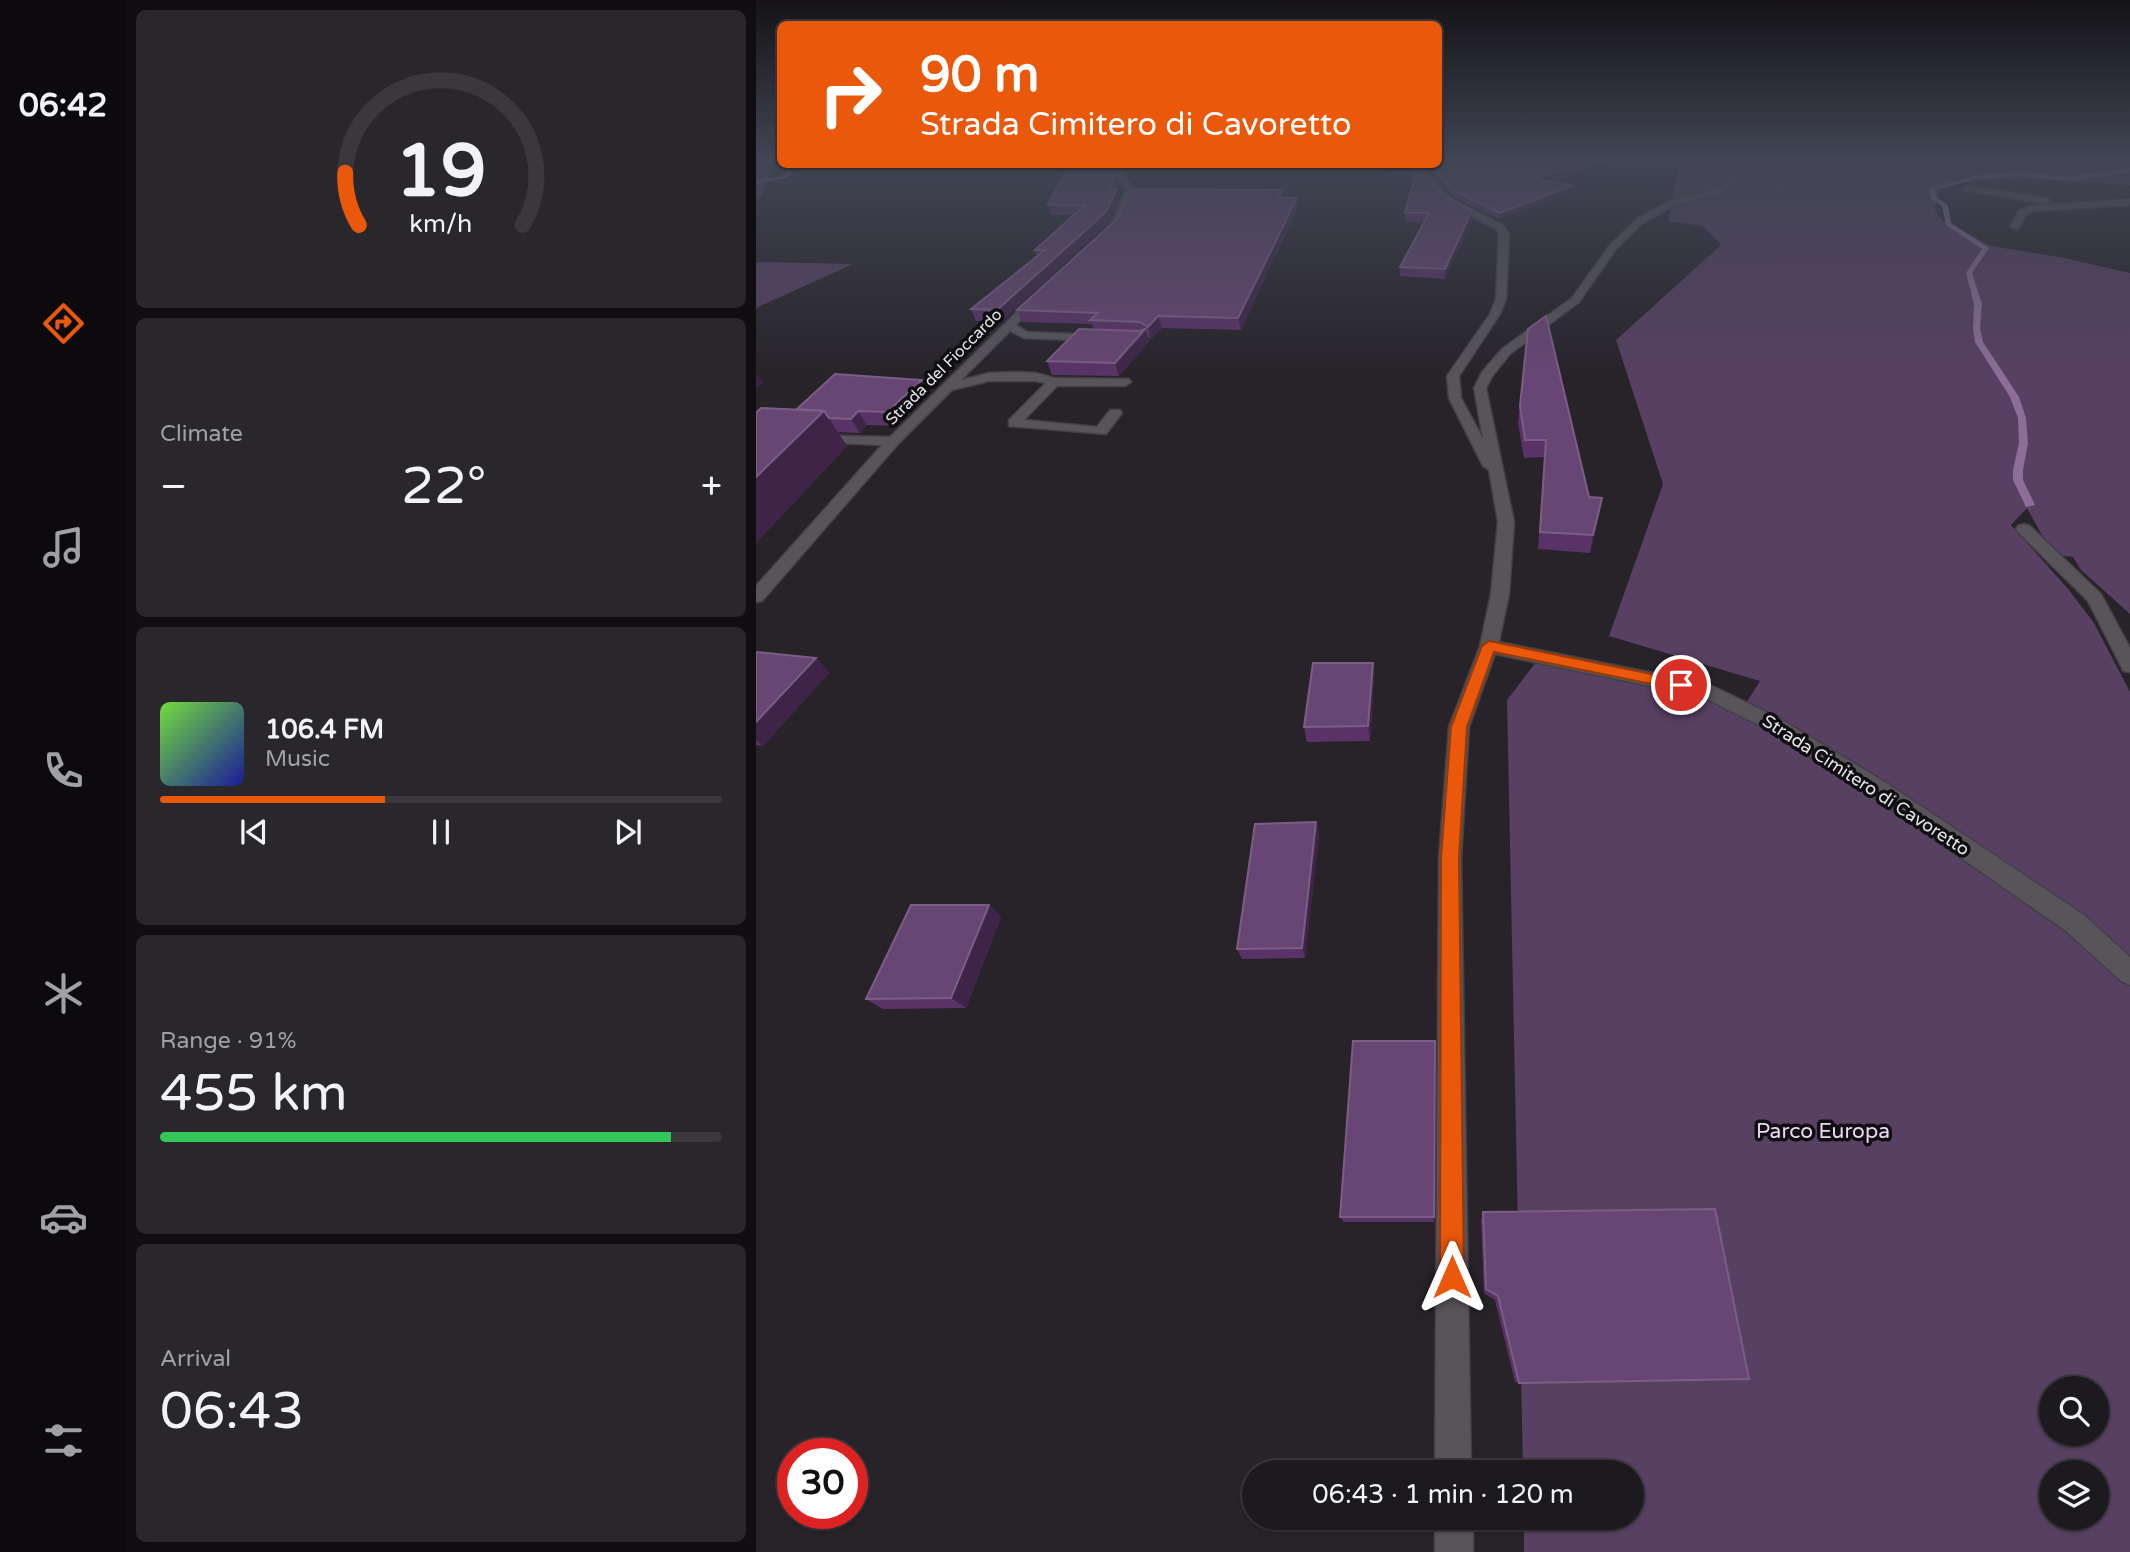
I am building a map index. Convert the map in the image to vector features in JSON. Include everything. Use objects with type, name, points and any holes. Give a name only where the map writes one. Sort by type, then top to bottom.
[{"type":"street","points":[[1500,483],[1461,413],[1455,398],[1453,376],[1495,314],[1502,299],[1503,232]]},
{"type":"street","points":[[1453,1460],[1450,858],[1459,727],[1489,646],[1500,594],[1506,522],[1480,388],[1486,373],[1527,334],[1581,295],[1611,249],[1629,232]]},
{"type":"street","name":"Strada del Fioccardo","points":[[756,597],[893,441],[1046,290]]},
{"type":"street","points":[[1006,327],[1016,328],[1024,335],[1116,338]]},
{"type":"street","points":[[946,388],[989,377],[1036,377],[1054,382],[1125,382]]},
{"type":"street","points":[[1054,382],[1014,424],[1101,431],[1115,412]]},
{"type":"street","points":[[801,437],[893,441]]},
{"type":"street","points":[[2024,529],[2095,598],[2130,666]]},
{"type":"street","name":"Strada Cimitero di Cavoretto","points":[[1489,646],[1708,691],[1772,723],[1880,790],[2075,923],[2130,973]]},
{"type":"street","points":[[1454,1530],[1454,1552]]},
{"type":"green space","name":"Parco Europa","points":[[1709,232],[1965,232],[1991,246],[2064,258],[2130,273],[2130,614],[2081,570],[2073,557],[2053,555],[2027,508],[2011,525],[2069,590],[2094,623],[2130,692],[2130,1552],[1524,1552],[1524,1530],[1644,1530],[1644,1460],[1523,1460],[1507,700],[1543,653],[1743,708],[1760,681],[1609,636],[1663,484],[1616,340],[1721,245]]},
{"type":"green space","points":[[756,262],[853,264],[756,308]]},
{"type":"building","points":[[1055,232],[1083,232],[997,310],[971,309],[1045,250],[1035,250]]},
{"type":"building","points":[[1102,232],[1280,232],[1238,318],[1158,316],[1148,327],[1140,322],[1090,320],[1098,313],[1017,310]]},
{"type":"building","points":[[1419,232],[1462,232],[1445,269],[1400,267]]},
{"type":"building","points":[[1546,316],[1589,497],[1602,498],[1593,535],[1540,532],[1546,440],[1525,440],[1520,406],[1528,329]]},
{"type":"building","points":[[1079,329],[1145,329],[1115,363],[1047,361]]},
{"type":"building","points":[[835,374],[922,380],[887,412],[858,411],[851,419],[829,418],[824,411],[797,409]]},
{"type":"building","points":[[761,408],[824,411],[756,477],[756,413]]},
{"type":"building","points":[[756,652],[816,658],[756,722]]},
{"type":"building","points":[[1313,663],[1373,663],[1368,726],[1304,727]]},
{"type":"building","points":[[1316,822],[1302,948],[1237,949],[1255,824]]},
{"type":"building","points":[[911,905],[989,905],[951,998],[866,999]]},
{"type":"building","points":[[1353,1041],[1435,1041],[1434,1217],[1340,1217]]},
{"type":"building","points":[[1715,1209],[1749,1379],[1519,1383],[1498,1296],[1486,1289],[1483,1212]]},
{"type":"waterway","points":[[1961,232],[1986,248],[1969,273],[1978,304],[1978,337],[1984,352],[2019,407],[2024,443],[2018,480],[2030,505]]},
{"type":"route","points":[[1452,1277],[1450,858],[1459,727],[1489,646],[1681,685]]}]
